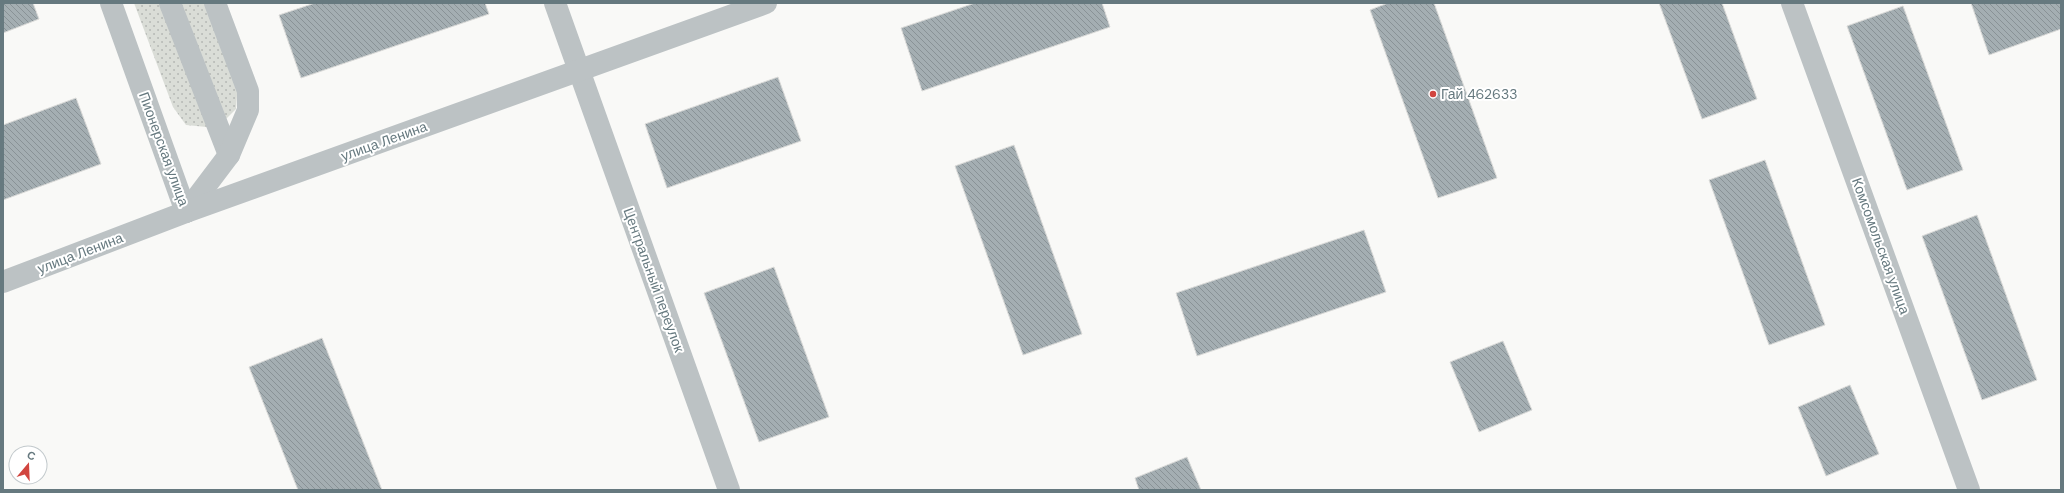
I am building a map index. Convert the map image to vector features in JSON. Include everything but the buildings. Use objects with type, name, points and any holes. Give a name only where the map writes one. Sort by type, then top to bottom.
[{"type":"street","name":"Пионерская улица","points":[[111,3],[186,212]]},
{"type":"street","points":[[170,3],[217,128],[229,155]]},
{"type":"street","name":"Пионерская улица","points":[[186,212],[229,155],[248,110],[248,91],[215,3]]},
{"type":"street","name":"Центральный переулок","points":[[555,3],[729,490]]},
{"type":"street","name":"улица Ленина","points":[[3,282],[186,212],[766,3]]},
{"type":"street","name":"Комсомольская улица","points":[[1792,3],[1969,490]]},
{"type":"shaded area","points":[[134,3],[208,3],[238,82],[236,109],[217,128],[186,125],[173,107]]},
{"type":"place","name":"Гай 462633","points":[[1433,94]]}]
